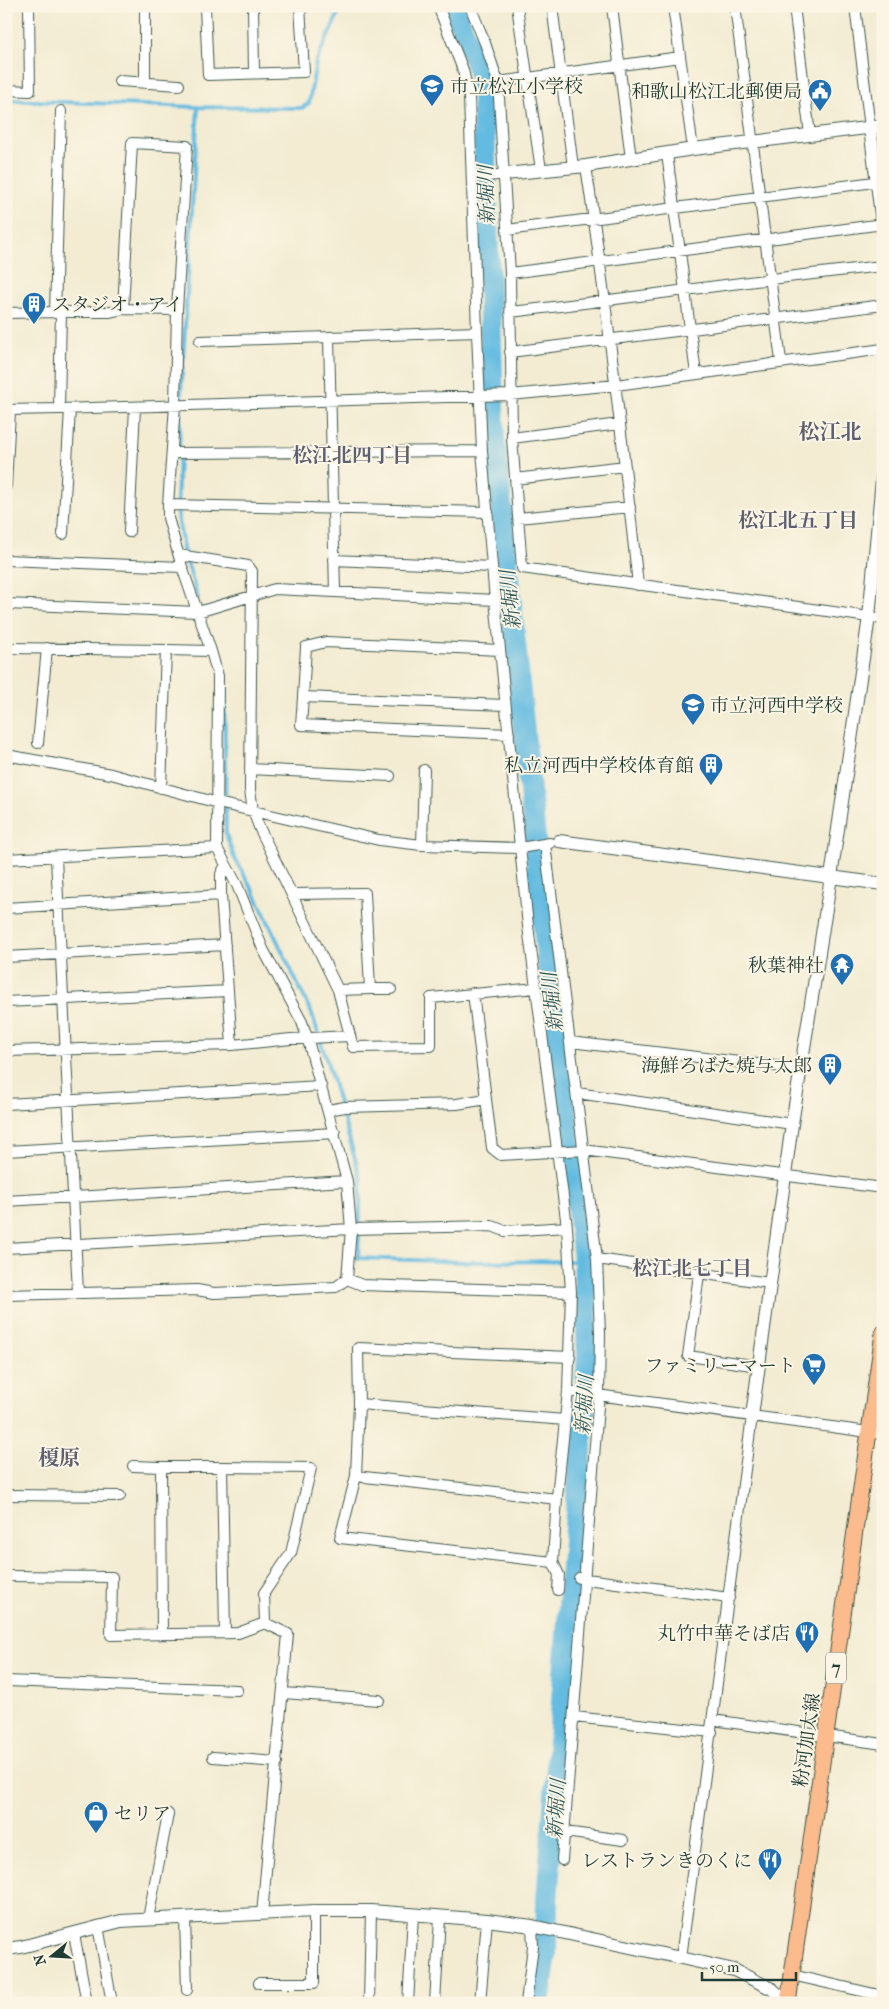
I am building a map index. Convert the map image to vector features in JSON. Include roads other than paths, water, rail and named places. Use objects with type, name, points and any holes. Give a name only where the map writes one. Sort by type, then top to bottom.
[{"type":"main road","name":"粉河加太線","points":[[788,2003],[827,1736],[875,1433],[883,1333]]},
{"type":"street","points":[[6,90],[30,91],[29,6]]},
{"type":"street","points":[[145,6],[145,83]]},
{"type":"street","points":[[205,6],[208,75],[304,72],[300,6]]},
{"type":"street","points":[[253,6],[254,73]]},
{"type":"street","points":[[438,6],[462,70],[469,97],[479,395],[492,567],[520,848],[567,1227],[571,1292],[570,1358],[572,1391],[565,1420],[557,1499],[553,1562],[561,1576],[558,1590]]},
{"type":"street","points":[[470,6],[498,82],[510,273],[512,438],[522,568],[883,619]]},
{"type":"street","points":[[518,6],[541,170]]},
{"type":"street","points":[[552,6],[572,167]]},
{"type":"street","points":[[612,6],[631,159]]},
{"type":"street","points":[[674,6],[693,149]]},
{"type":"street","points":[[735,6],[767,239],[781,362]]},
{"type":"street","points":[[794,6],[810,135]]},
{"type":"street","points":[[510,273],[600,260],[882,226],[876,127],[855,6]]},
{"type":"street","points":[[498,82],[680,57]]},
{"type":"street","points":[[119,81],[178,85]]},
{"type":"street","points":[[59,409],[58,312],[61,111]]},
{"type":"street","points":[[472,178],[586,166],[693,149],[876,127]]},
{"type":"street","points":[[6,1295],[197,1290],[214,1293],[326,1288],[336,1287],[347,1279],[351,1229],[347,1181],[307,1037],[302,1022],[263,949],[237,885],[218,848],[218,676],[168,518],[177,310],[187,146],[132,143],[123,309]]},
{"type":"street","points":[[667,154],[696,374]]},
{"type":"street","points":[[586,166],[616,385],[638,585]]},
{"type":"street","points":[[507,230],[880,181]]},
{"type":"street","points":[[510,312],[685,291],[771,278],[883,266]]},
{"type":"street","points":[[510,352],[883,305]]},
{"type":"street","points":[[6,313],[110,312],[123,309],[177,310]]},
{"type":"street","points":[[200,341],[477,332]]},
{"type":"street","points":[[329,337],[335,592]]},
{"type":"street","points":[[6,486],[8,411],[174,404],[510,395],[616,385],[883,349]]},
{"type":"street","points":[[129,532],[135,407]]},
{"type":"street","points":[[63,534],[70,409]]},
{"type":"street","points":[[512,438],[619,424]]},
{"type":"street","points":[[172,453],[482,451]]},
{"type":"street","points":[[515,479],[625,466]]},
{"type":"street","points":[[681,1958],[792,1124],[869,617],[883,469]]},
{"type":"street","points":[[168,505],[488,512]]},
{"type":"street","points":[[518,518],[630,507]]},
{"type":"street","points":[[179,555],[248,566],[252,571],[250,790],[253,811],[259,828],[293,894],[338,990],[353,1047],[431,1046],[431,998],[536,988]]},
{"type":"street","points":[[6,560],[182,567]]},
{"type":"street","points":[[334,560],[492,567]]},
{"type":"street","points":[[6,604],[198,612],[275,589],[495,600]]},
{"type":"street","points":[[500,650],[326,642],[306,647],[302,725],[509,734]]},
{"type":"street","points":[[6,648],[211,651]]},
{"type":"street","points":[[38,743],[47,648]]},
{"type":"street","points":[[161,788],[166,650]]},
{"type":"street","points":[[303,697],[505,705]]},
{"type":"street","points":[[6,755],[111,774],[218,803],[379,840],[422,845],[520,848],[559,840],[883,884]]},
{"type":"street","points":[[250,769],[390,776]]},
{"type":"street","points":[[422,845],[424,770]]},
{"type":"street","points":[[545,844],[597,1259],[600,1333],[574,1717],[562,1860]]},
{"type":"street","points":[[6,860],[218,848]]},
{"type":"street","points":[[56,858],[78,1293]]},
{"type":"street","points":[[226,865],[221,874],[221,895],[232,1045]]},
{"type":"street","points":[[293,894],[365,893],[370,989]]},
{"type":"street","points":[[6,908],[221,895]]},
{"type":"street","points":[[6,957],[225,945]]},
{"type":"street","points":[[338,990],[391,988]]},
{"type":"street","points":[[6,1002],[228,991]]},
{"type":"street","points":[[473,993],[492,1148],[501,1155],[558,1150],[583,1150],[883,1188]]},
{"type":"street","points":[[6,1051],[232,1045],[307,1037],[349,1036]]},
{"type":"street","points":[[570,1042],[800,1069]]},
{"type":"street","points":[[6,1104],[321,1086]]},
{"type":"street","points":[[577,1093],[792,1124]]},
{"type":"street","points":[[328,1110],[345,1107],[457,1104],[486,1099]]},
{"type":"street","points":[[6,1151],[334,1133]]},
{"type":"street","points":[[6,1201],[347,1181]]},
{"type":"street","points":[[6,1248],[351,1229],[492,1226],[505,1231],[567,1227]]},
{"type":"street","points":[[597,1259],[770,1283]]},
{"type":"street","points":[[699,1274],[688,1356],[759,1366]]},
{"type":"street","points":[[347,1279],[362,1285],[571,1292]]},
{"type":"street","points":[[553,1562],[340,1538],[356,1476],[359,1404],[358,1348],[570,1358]]},
{"type":"street","points":[[572,1391],[875,1433]]},
{"type":"street","points":[[359,1404],[565,1420]]},
{"type":"street","points":[[133,1466],[310,1468],[291,1553],[264,1593],[266,1623]]},
{"type":"street","points":[[161,1467],[162,1634]]},
{"type":"street","points":[[222,1467],[225,1633]]},
{"type":"street","points":[[356,1476],[557,1499]]},
{"type":"street","points":[[6,1495],[120,1496]]},
{"type":"street","points":[[6,1576],[112,1577],[111,1635],[238,1633],[266,1623],[288,1634],[262,1914]]},
{"type":"street","points":[[582,1578],[729,1598]]},
{"type":"street","points":[[6,1680],[237,1690]]},
{"type":"street","points":[[283,1693],[379,1700]]},
{"type":"street","points":[[574,1717],[712,1732]]},
{"type":"street","points":[[713,1720],[883,1744]]},
{"type":"street","points":[[213,1757],[277,1762]]},
{"type":"street","points":[[148,1919],[168,1814]]},
{"type":"street","points":[[565,1832],[623,1840]]},
{"type":"street","points":[[6,1949],[21,1948],[120,1921],[314,1911],[371,1911],[488,1920],[556,1930],[734,1970],[772,1989],[788,2003]]},
{"type":"street","points":[[259,1983],[314,1983],[314,1911]]},
{"type":"street","points":[[369,2003],[371,1911]]},
{"type":"street","points":[[408,2003],[413,1915]]},
{"type":"street","points":[[435,2003],[440,1917]]},
{"type":"street","points":[[184,1918],[187,1990]]},
{"type":"street","points":[[480,2003],[488,1920]]},
{"type":"street","points":[[98,1926],[112,2003]]},
{"type":"street","points":[[526,2003],[534,1926]]},
{"type":"street","points":[[74,1934],[88,2003]]},
{"type":"street","points":[[792,1975],[883,1996]]},
{"type":"waterway","points":[[198,598],[183,549],[177,509],[181,393],[198,107],[302,108],[309,103],[316,62],[342,6]]},
{"type":"waterway","name":"新堀川","points":[[453,6],[479,71],[483,97],[494,439],[550,985],[584,1259],[588,1355],[547,1901],[546,1954],[539,2003]]},
{"type":"waterway","points":[[6,100],[198,107]]},
{"type":"waterway","points":[[222,674],[224,680],[226,834],[234,857],[254,892],[312,1014],[327,1061],[361,1180],[358,1258],[466,1262],[573,1261],[584,1259]]},
{"type":"place","name":"市立松江小学校","points":[[432,107]]},
{"type":"place","name":"和歌山松江北郵便局","points":[[820,112]]},
{"type":"place","name":"スタジオ・アイ","points":[[34,325]]},
{"type":"place","name":"市立河西中学校","points":[[693,726]]},
{"type":"place","name":"私立河西中学校体育館","points":[[711,786]]},
{"type":"place","name":"秋葉神社","points":[[842,986]]},
{"type":"place","name":"海鮮ろばた焼与太郎","points":[[830,1086]]},
{"type":"place","name":"ファミリーマート","points":[[814,1386]]},
{"type":"place","name":"丸竹中華そば店","points":[[807,1654]]},
{"type":"place","name":"セリア","points":[[96,1834]]},
{"type":"place","name":"レストランきのくに","points":[[770,1881]]},
{"type":"district","name":"松江北","points":[[830,432]]},
{"type":"district","name":"松江北四丁目","points":[[352,455]]},
{"type":"district","name":"松江北五丁目","points":[[798,520]]},
{"type":"district","name":"松江北七丁目","points":[[692,1268]]},
{"type":"district","name":"榎原","points":[[59,1458]]}]
